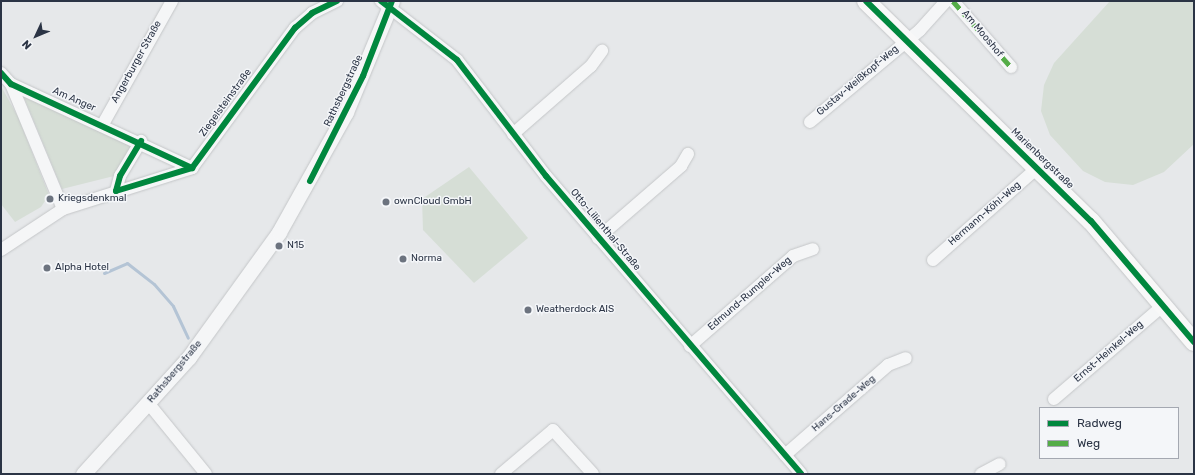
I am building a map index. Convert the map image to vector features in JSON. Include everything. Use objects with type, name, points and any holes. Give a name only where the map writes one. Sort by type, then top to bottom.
[{"type":"main road","name":"Marienbergstraße","points":[[866,1],[1037,168],[1164,304],[1194,342]]},
{"type":"street","name":"Angerburger Straße","points":[[103,124],[172,1]]},
{"type":"street","name":"Ziegelsteinstraße","points":[[192,168],[295,28],[312,13],[337,1]]},
{"type":"street","points":[[906,41],[946,1]]},
{"type":"street","name":"Am Mooshof","points":[[953,1],[1011,67]]},
{"type":"street","name":"Otto-Lilienthal-Straße","points":[[387,3],[457,60],[513,134],[598,238],[801,474]]},
{"type":"street","name":"Rathsbergstraße","points":[[83,474],[149,404],[230,304],[298,201],[350,105],[387,3]]},
{"type":"street","name":"Gustav-Weißkopf-Weg","points":[[810,122],[906,41]]},
{"type":"street","points":[[513,134],[591,66],[602,51]]},
{"type":"street","name":"Am Anger","points":[[1,73],[12,84],[141,141],[192,168]]},
{"type":"street","points":[[12,84],[64,209]]},
{"type":"street","points":[[116,191],[120,176],[141,141]]},
{"type":"street","points":[[598,238],[681,166],[688,154]]},
{"type":"street","points":[[1,250],[64,209],[116,191],[192,168]]},
{"type":"street","name":"Hermann-Köhl-Weg","points":[[933,260],[1037,168]]},
{"type":"street","name":"Edmund-Rumpler-Weg","points":[[690,346],[794,256],[814,249]]},
{"type":"street","name":"Ernst-Heinkel-Weg","points":[[1054,399],[1164,304]]},
{"type":"street","name":"Hans-Grade-Weg","points":[[785,455],[888,365],[906,358]]},
{"type":"street","points":[[149,404],[206,474]]},
{"type":"street","points":[[501,474],[552,430],[593,474]]},
{"type":"street","points":[[981,474],[1000,464]]},
{"type":"shaded area","points":[[1110,1],[1194,1],[1194,144],[1164,172],[1133,185],[1105,182],[1083,171],[1050,135],[1041,111],[1044,85],[1054,63]]},
{"type":"shaded area","points":[[1,86],[18,117],[49,195],[41,207],[15,222],[1,204]]},
{"type":"shaded area","points":[[23,95],[135,145],[118,175],[62,189]]},
{"type":"shaded area","points":[[469,167],[528,238],[474,283],[423,230],[422,199]]},
{"type":"waterway","points":[[104,273],[127,263],[154,284],[173,306],[188,338]]},
{"type":"marked path","points":[[953,1],[1011,67]]},
{"type":"cycle path","points":[[116,191],[192,168],[295,28],[312,13],[337,1]]},
{"type":"cycle path","points":[[381,1],[457,60],[546,176],[801,474]]},
{"type":"cycle path","points":[[310,181],[363,76],[392,1]]},
{"type":"cycle path","points":[[866,1],[1091,221],[1194,342]]},
{"type":"cycle path","points":[[1,73],[11,84],[192,168]]},
{"type":"cycle path","points":[[116,191],[120,176],[141,141]]},
{"type":"place","name":"Kriegsdenkmal","points":[[50,199]]},
{"type":"place","name":"ownCloud GmbH","points":[[386,202]]},
{"type":"place","name":"N15","points":[[279,246]]},
{"type":"place","name":"Norma","points":[[403,259]]},
{"type":"place","name":"Alpha Hotel","points":[[47,268]]},
{"type":"place","name":"Weatherdock AIS","points":[[528,310]]}]
